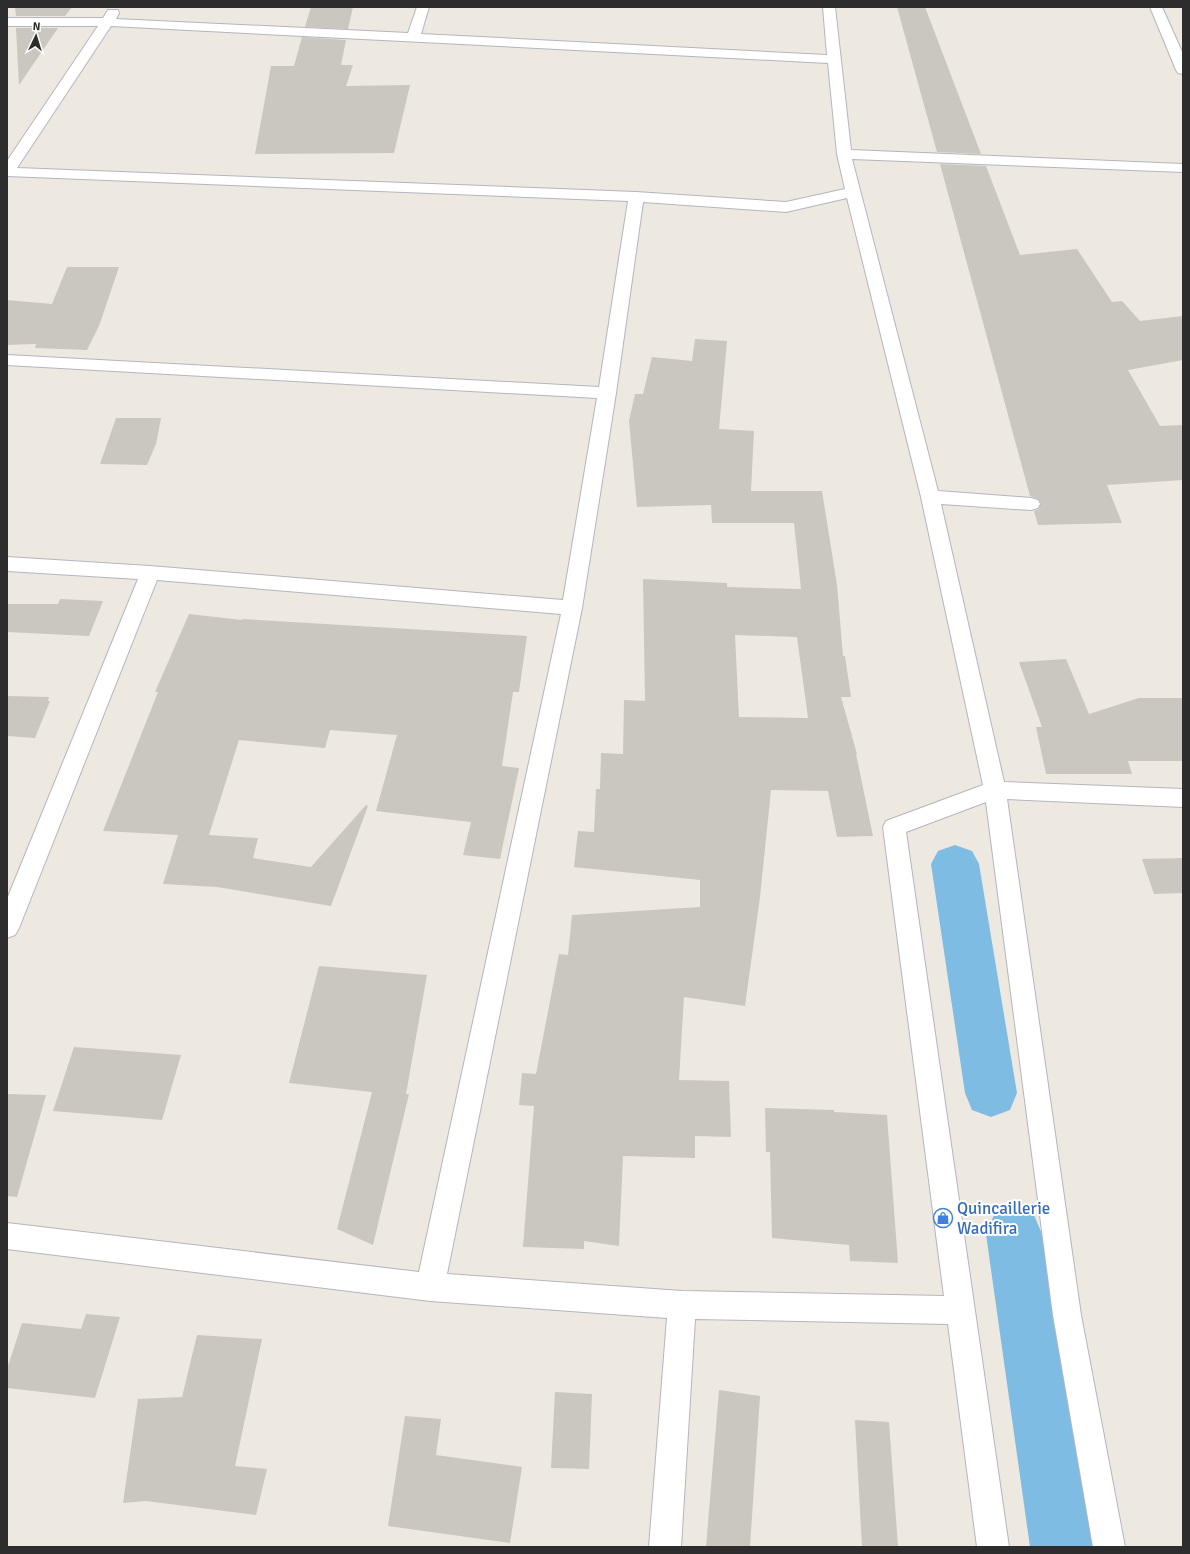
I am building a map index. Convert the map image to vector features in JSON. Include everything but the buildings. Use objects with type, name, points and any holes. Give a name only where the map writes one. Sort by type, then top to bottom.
[{"type":"street","points":[[7,172],[117,7]]},
{"type":"street","points":[[413,37],[423,7]]},
{"type":"street","points":[[829,7],[844,154],[930,497],[995,790],[1067,1315],[1109,1547]]},
{"type":"street","points":[[1156,7],[1183,70]]},
{"type":"street","points":[[7,22],[107,22],[835,59]]},
{"type":"street","points":[[844,154],[1183,168]]},
{"type":"street","points":[[7,172],[636,197],[786,207],[854,192]]},
{"type":"street","points":[[430,1287],[572,608],[607,393],[636,197]]},
{"type":"street","points":[[7,360],[607,393]]},
{"type":"street","points":[[930,497],[1031,504]]},
{"type":"street","points":[[7,564],[150,573],[572,608]]},
{"type":"street","points":[[7,928],[150,573]]},
{"type":"street","points":[[993,1547],[894,827],[995,790],[1183,798]]},
{"type":"street","points":[[7,1236],[430,1287],[682,1305],[960,1310]]},
{"type":"street","points":[[665,1547],[682,1305]]},
{"type":"waterway","points":[[955,864],[991,1093]]},
{"type":"waterway","points":[[1014,1234],[1062,1547]]},
{"type":"place","name":"Quincaillerie Wadifira","points":[[943,1218]]}]
